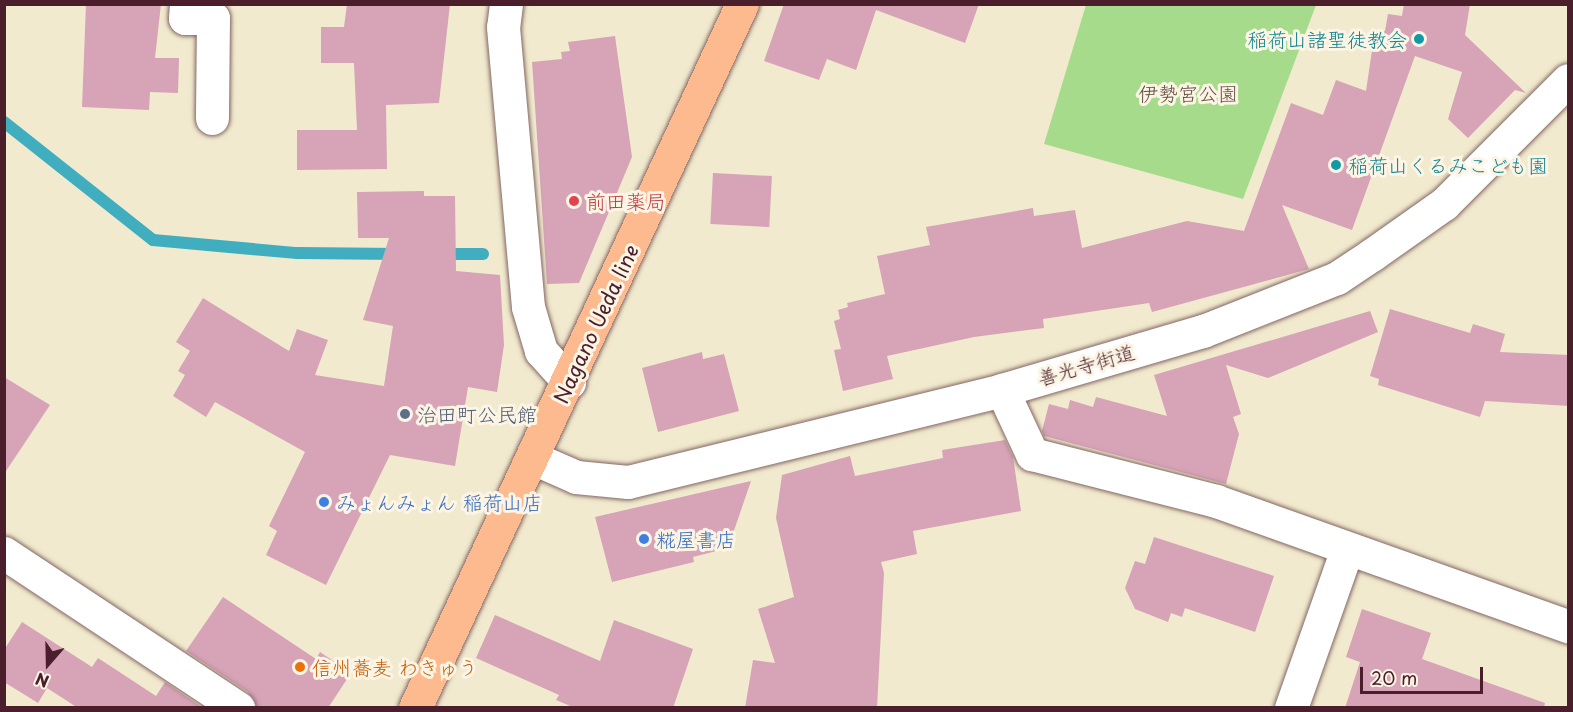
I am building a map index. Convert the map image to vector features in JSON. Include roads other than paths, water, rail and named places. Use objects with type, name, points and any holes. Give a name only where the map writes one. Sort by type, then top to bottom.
[{"type":"main road","name":"Nagano Ueda line","points":[[415,708],[569,382],[742,4]]},
{"type":"street","points":[[186,4],[185,18],[213,18],[212,118]]},
{"type":"street","points":[[506,4],[503,27],[528,307],[541,351],[569,382]]},
{"type":"street","name":"善光寺街道","points":[[533,458],[576,477],[628,482],[1002,390],[1203,331],[1337,278],[1444,204],[1569,80]]},
{"type":"street","points":[[1002,390],[1032,454],[1216,501],[1569,626]]},
{"type":"street","points":[[1291,708],[1347,549]]},
{"type":"street","points":[[4,553],[238,708]]},
{"type":"waterway","points":[[4,122],[153,240],[297,253],[400,254]]},
{"type":"waterway","points":[[442,254],[483,254]]},
{"type":"place","name":"稲荷山諸聖徒教会","points":[[1419,39]]},
{"type":"place","name":"稲荷山くるみこども園","points":[[1336,165]]},
{"type":"place","name":"前田薬局","points":[[574,201]]},
{"type":"place","name":"治田町公民館","points":[[405,414]]},
{"type":"place","name":"みょんみょん 稲荷山店","points":[[324,502]]},
{"type":"place","name":"糀屋書店","points":[[644,539]]},
{"type":"place","name":"信州蕎麦 わきゅう","points":[[300,667]]},
{"type":"park label","name":"伊勢宮公園","points":[[1188,93]]}]
